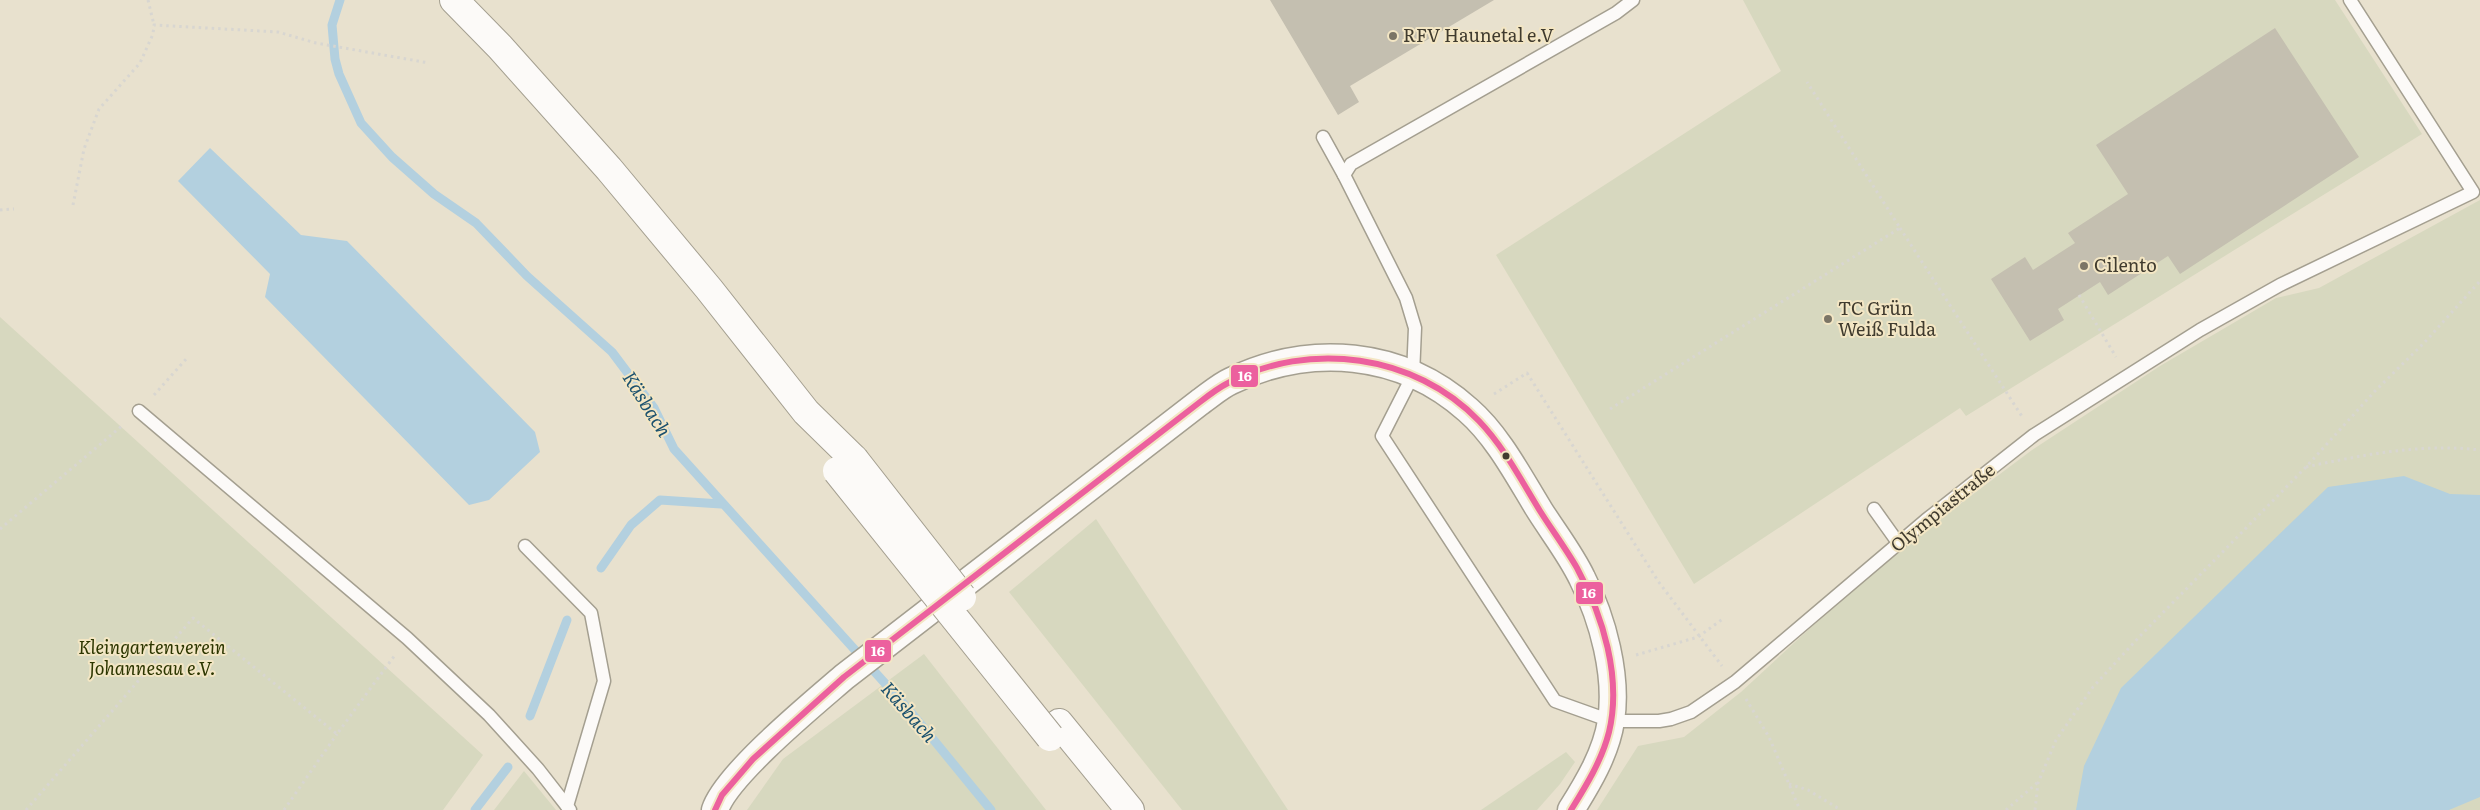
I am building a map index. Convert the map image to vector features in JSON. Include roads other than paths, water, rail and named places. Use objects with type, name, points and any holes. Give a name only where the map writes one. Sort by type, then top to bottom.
[{"type":"main road","points":[[454,0],[500,46],[609,169],[710,289],[1054,730],[1107,810]]},
{"type":"main road","points":[[1054,730],[1130,810]]},
{"type":"street","points":[[715,810],[717,802],[740,773],[844,677],[1144,443],[1229,382],[1265,367],[1291,360],[1335,357],[1378,364],[1413,375],[1440,388],[1469,410],[1487,431],[1514,470],[1582,577],[1600,619],[1610,666],[1611,721],[1590,782],[1571,810]]},
{"type":"lane","points":[[1348,170],[1616,13],[1633,0]]},
{"type":"lane","name":"Olympiastraße","points":[[1413,375],[1382,436],[1555,701],[1611,721],[1652,721],[1691,712],[1735,682],[1899,544],[2034,435],[2200,330],[2280,285],[2473,192],[2350,0]]},
{"type":"lane","points":[[1323,137],[1348,170],[1406,298],[1415,328],[1413,375]]},
{"type":"lane","points":[[139,411],[407,638],[489,715],[538,769],[568,808]]},
{"type":"lane","points":[[1874,509],[1899,544]]},
{"type":"lane","points":[[525,546],[591,613],[604,681],[568,808]]},
{"type":"water","points":[[210,148],[301,235],[347,241],[535,432],[540,452],[489,500],[469,505],[265,297],[270,274],[178,181]]},
{"type":"water","points":[[2404,476],[2450,494],[2480,495],[2480,797],[2449,810],[2076,810],[2084,766],[2121,688],[2328,487]]},
{"type":"waterway","name":"Käsbach","points":[[340,0],[332,25],[335,59],[339,74],[361,123],[392,157],[434,194],[476,223],[527,276],[612,352],[654,408],[674,449],[910,711],[991,810]]},
{"type":"waterway","points":[[601,568],[631,525],[660,500],[721,504]]},
{"type":"waterway","points":[[530,716],[567,620]]},
{"type":"waterway","points":[[475,810],[508,767]]},
{"type":"place","name":"RFV Haunetal e.V","points":[[1393,36]]},
{"type":"place","name":"Cilento","points":[[2084,266]]},
{"type":"place","name":"TC Grün Weiß Fulda","points":[[1828,319]]},
{"type":"park label","name":"Kleingartenverein Johannesau e.V.","points":[[152,658]]}]
